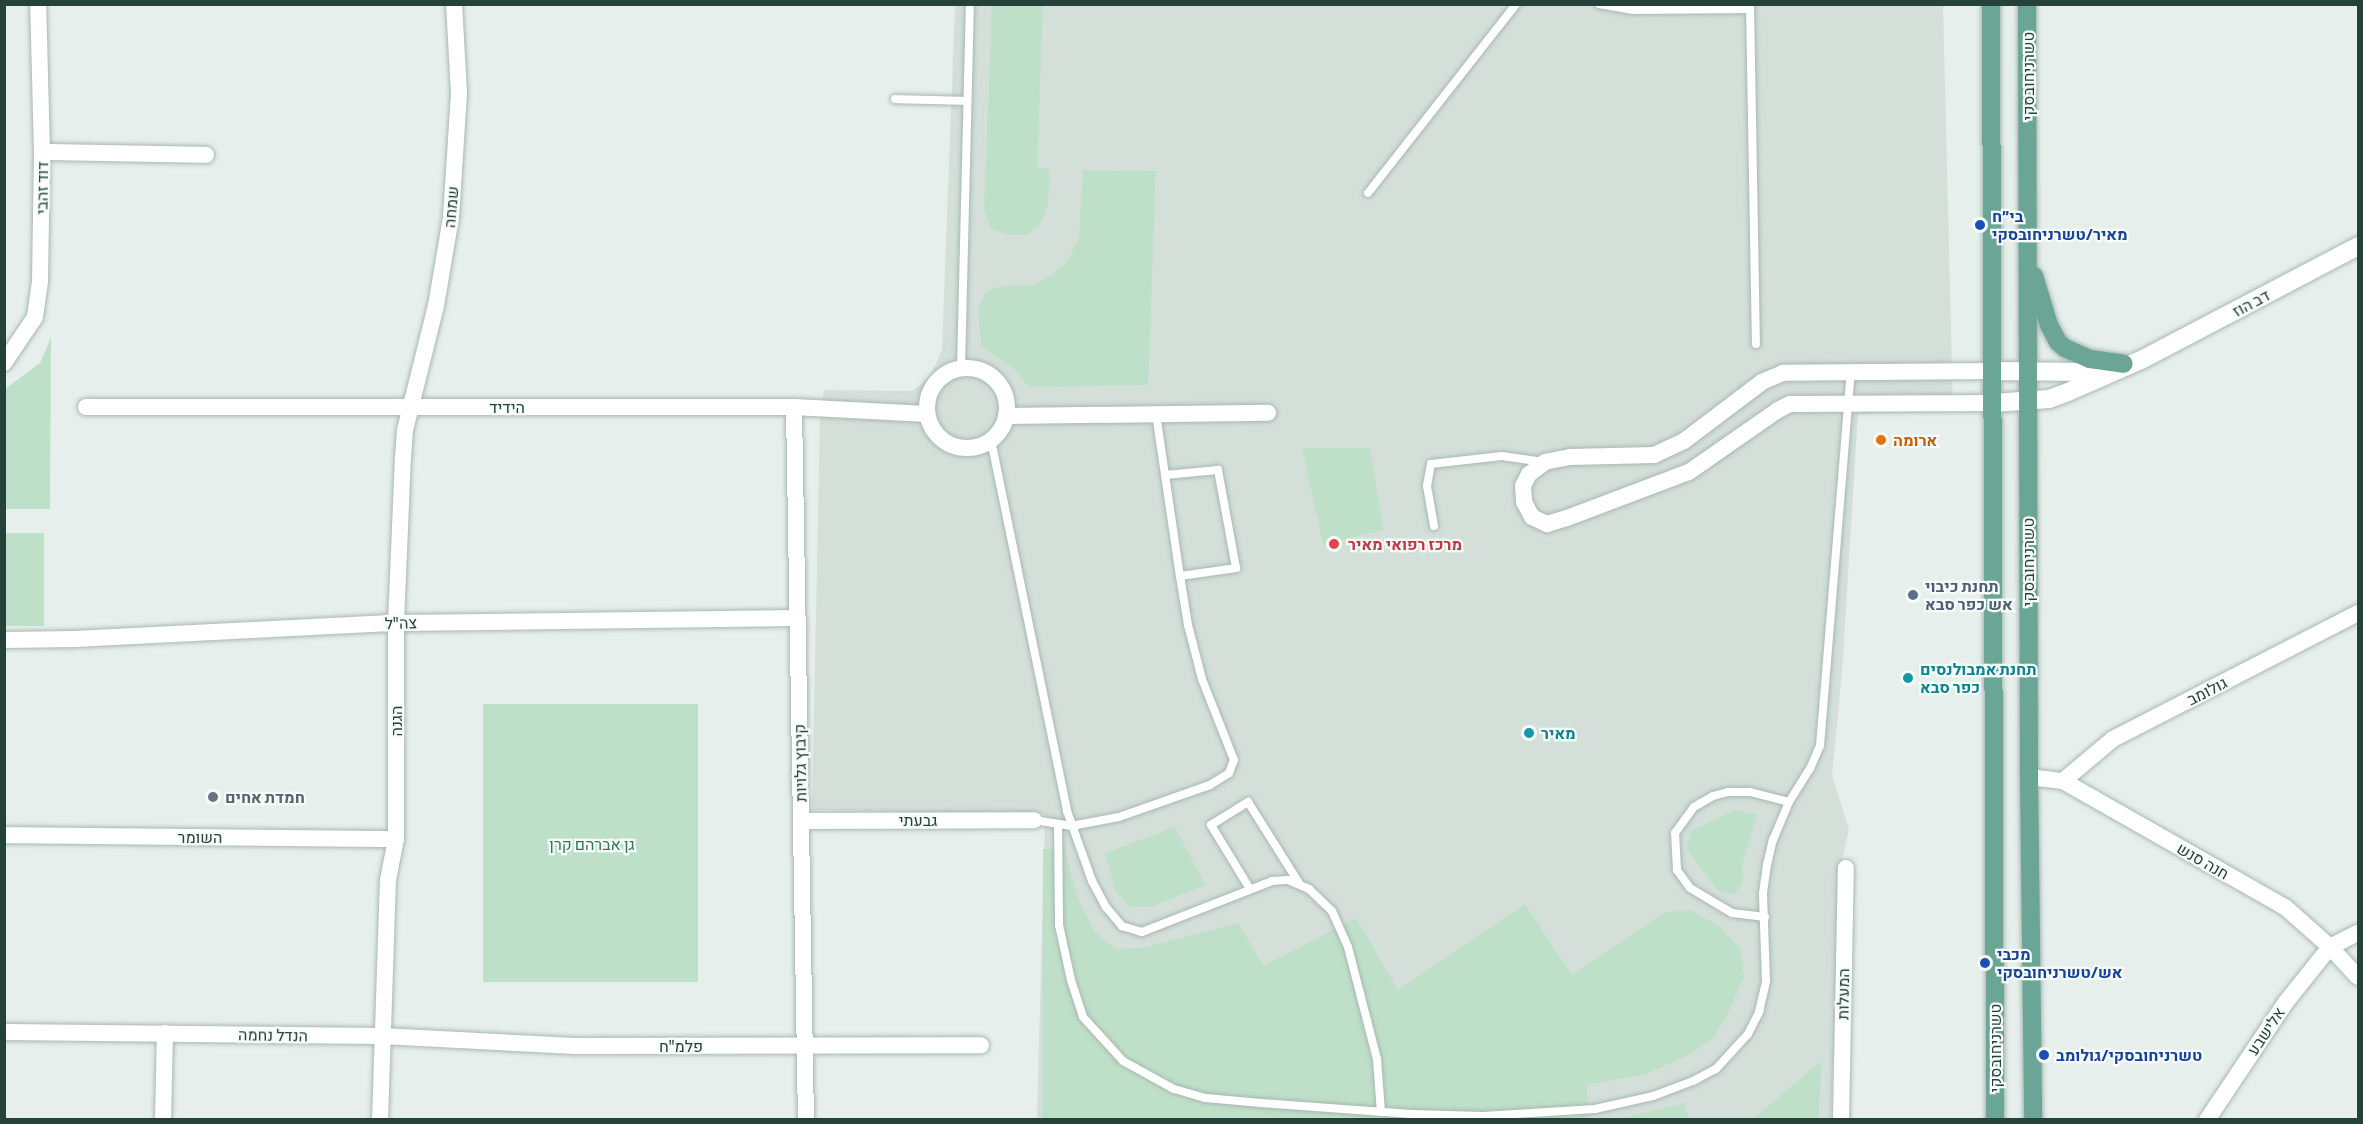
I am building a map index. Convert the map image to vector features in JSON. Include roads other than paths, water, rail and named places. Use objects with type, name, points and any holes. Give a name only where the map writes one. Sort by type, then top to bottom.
[{"type":"main road","name":"טשרניחובסקי","points":[[1991,4],[1995,1119]]},
{"type":"main road","name":"טשרניחובסקי","points":[[2027,4],[2029,777],[2033,1119]]},
{"type":"main road","points":[[2028,253],[2049,326],[2058,342],[2090,359],[2124,364]]},
{"type":"street","name":"דוד זהבי","points":[[4,363],[35,317],[40,281],[42,152],[38,4]]},
{"type":"street","name":"שמחה","points":[[413,407],[436,306],[451,218],[459,93],[454,4]]},
{"type":"street","points":[[42,152],[206,155]]},
{"type":"street","name":"דב הוז","points":[[1993,403],[2049,399],[2143,359],[2358,246]]},
{"type":"street","name":"דב הוז","points":[[1993,371],[2085,372],[2143,359]]},
{"type":"street","points":[[961,368],[975,369],[993,378],[1002,389],[1006,402],[1006,416],[1001,430],[991,440],[972,447],[952,445],[940,438],[927,414],[928,400],[937,382],[948,373],[961,368]]},
{"type":"street","points":[[1993,371],[1783,373],[1762,382],[1684,441],[1654,455],[1570,456],[1545,462],[1529,474],[1522,486],[1524,501],[1532,517],[1547,524],[1689,472],[1790,404],[1993,403]]},
{"type":"street","name":"הידיד","points":[[86,407],[794,407],[927,414]]},
{"type":"street","name":"הגנה","points":[[380,1119],[388,880],[396,839],[396,623],[403,458],[405,430],[413,407]]},
{"type":"street","name":"קיבוץ גלויות","points":[[794,407],[806,1119]]},
{"type":"street","points":[[1006,416],[1268,413]]},
{"type":"street","name":"גולומב","points":[[2063,781],[2113,739],[2358,613]]},
{"type":"street","name":"צה\"ל","points":[[4,640],[75,639],[396,623],[798,618]]},
{"type":"street","name":"חנה סנש","points":[[2029,777],[2063,781],[2285,907],[2330,947],[2358,978]]},
{"type":"street","name":"גבעתי","points":[[801,821],[1034,820]]},
{"type":"street","name":"השומר","points":[[4,836],[396,839]]},
{"type":"street","name":"המעלות","points":[[1840,1119],[1846,868]]},
{"type":"street","points":[[2330,947],[2358,933]]},
{"type":"street","name":"אלישבע","points":[[2208,1119],[2286,1002],[2330,947]]},
{"type":"street","name":"הנדל נחמה","points":[[4,1032],[382,1036]]},
{"type":"street","points":[[163,1119],[165,1033]]},
{"type":"street","name":"פלמ\"ח","points":[[382,1036],[575,1046],[981,1045]]},
{"type":"lane","points":[[961,368],[970,4]]},
{"type":"lane","points":[[1368,194],[1516,4]]},
{"type":"lane","points":[[1599,4],[1633,10],[1750,7],[1756,344]]},
{"type":"lane","points":[[895,99],[967,101]]},
{"type":"lane","points":[[1058,824],[1059,925],[1074,990],[1083,1017],[1123,1061],[1174,1089],[1206,1098],[1381,1112],[1483,1116],[1595,1109],[1653,1096],[1694,1082],[1716,1069],[1732,1053],[1748,1034],[1759,1012],[1766,981],[1763,893],[1767,865],[1773,840],[1788,802],[1810,770],[1820,746],[1851,372]]},
{"type":"lane","points":[[1034,820],[1071,826],[1119,818],[1210,785],[1229,773],[1234,760],[1202,679],[1188,625],[1156,414]]},
{"type":"lane","points":[[991,440],[1071,826],[1092,881],[1106,907],[1122,926],[1142,932],[1272,881],[1299,883]]},
{"type":"lane","points":[[1434,526],[1427,486],[1431,464],[1502,456],[1545,462]]},
{"type":"lane","points":[[1165,475],[1218,470],[1236,568],[1180,576]]},
{"type":"lane","points":[[1765,917],[1732,913],[1690,888],[1677,870],[1675,833],[1694,807],[1713,795],[1750,792],[1788,802]]},
{"type":"lane","points":[[1250,889],[1211,825],[1248,802],[1299,883],[1332,911],[1348,947],[1377,1059],[1381,1112]]},
{"type":"place","name":"בי״ח מאיר/טשרניחובסקי","points":[[1980,225]]},
{"type":"place","name":"ארומה","points":[[1881,440]]},
{"type":"place","name":"מרכז רפואי מאיר","points":[[1334,544]]},
{"type":"place","name":"תחנת כיבוי אש כפר סבא","points":[[1913,595]]},
{"type":"place","name":"תחנת אמבולנסים כפר סבא","points":[[1908,678]]},
{"type":"place","name":"מאיר","points":[[1529,733]]},
{"type":"place","name":"חמדת אחים","points":[[213,797]]},
{"type":"place","name":"מכבי אש/טשרניחובסקי","points":[[1985,963]]},
{"type":"place","name":"טשרניחובסקי/גולומב","points":[[2044,1055]]},
{"type":"park label","name":"גן אברהם קרן","points":[[592,844]]}]
